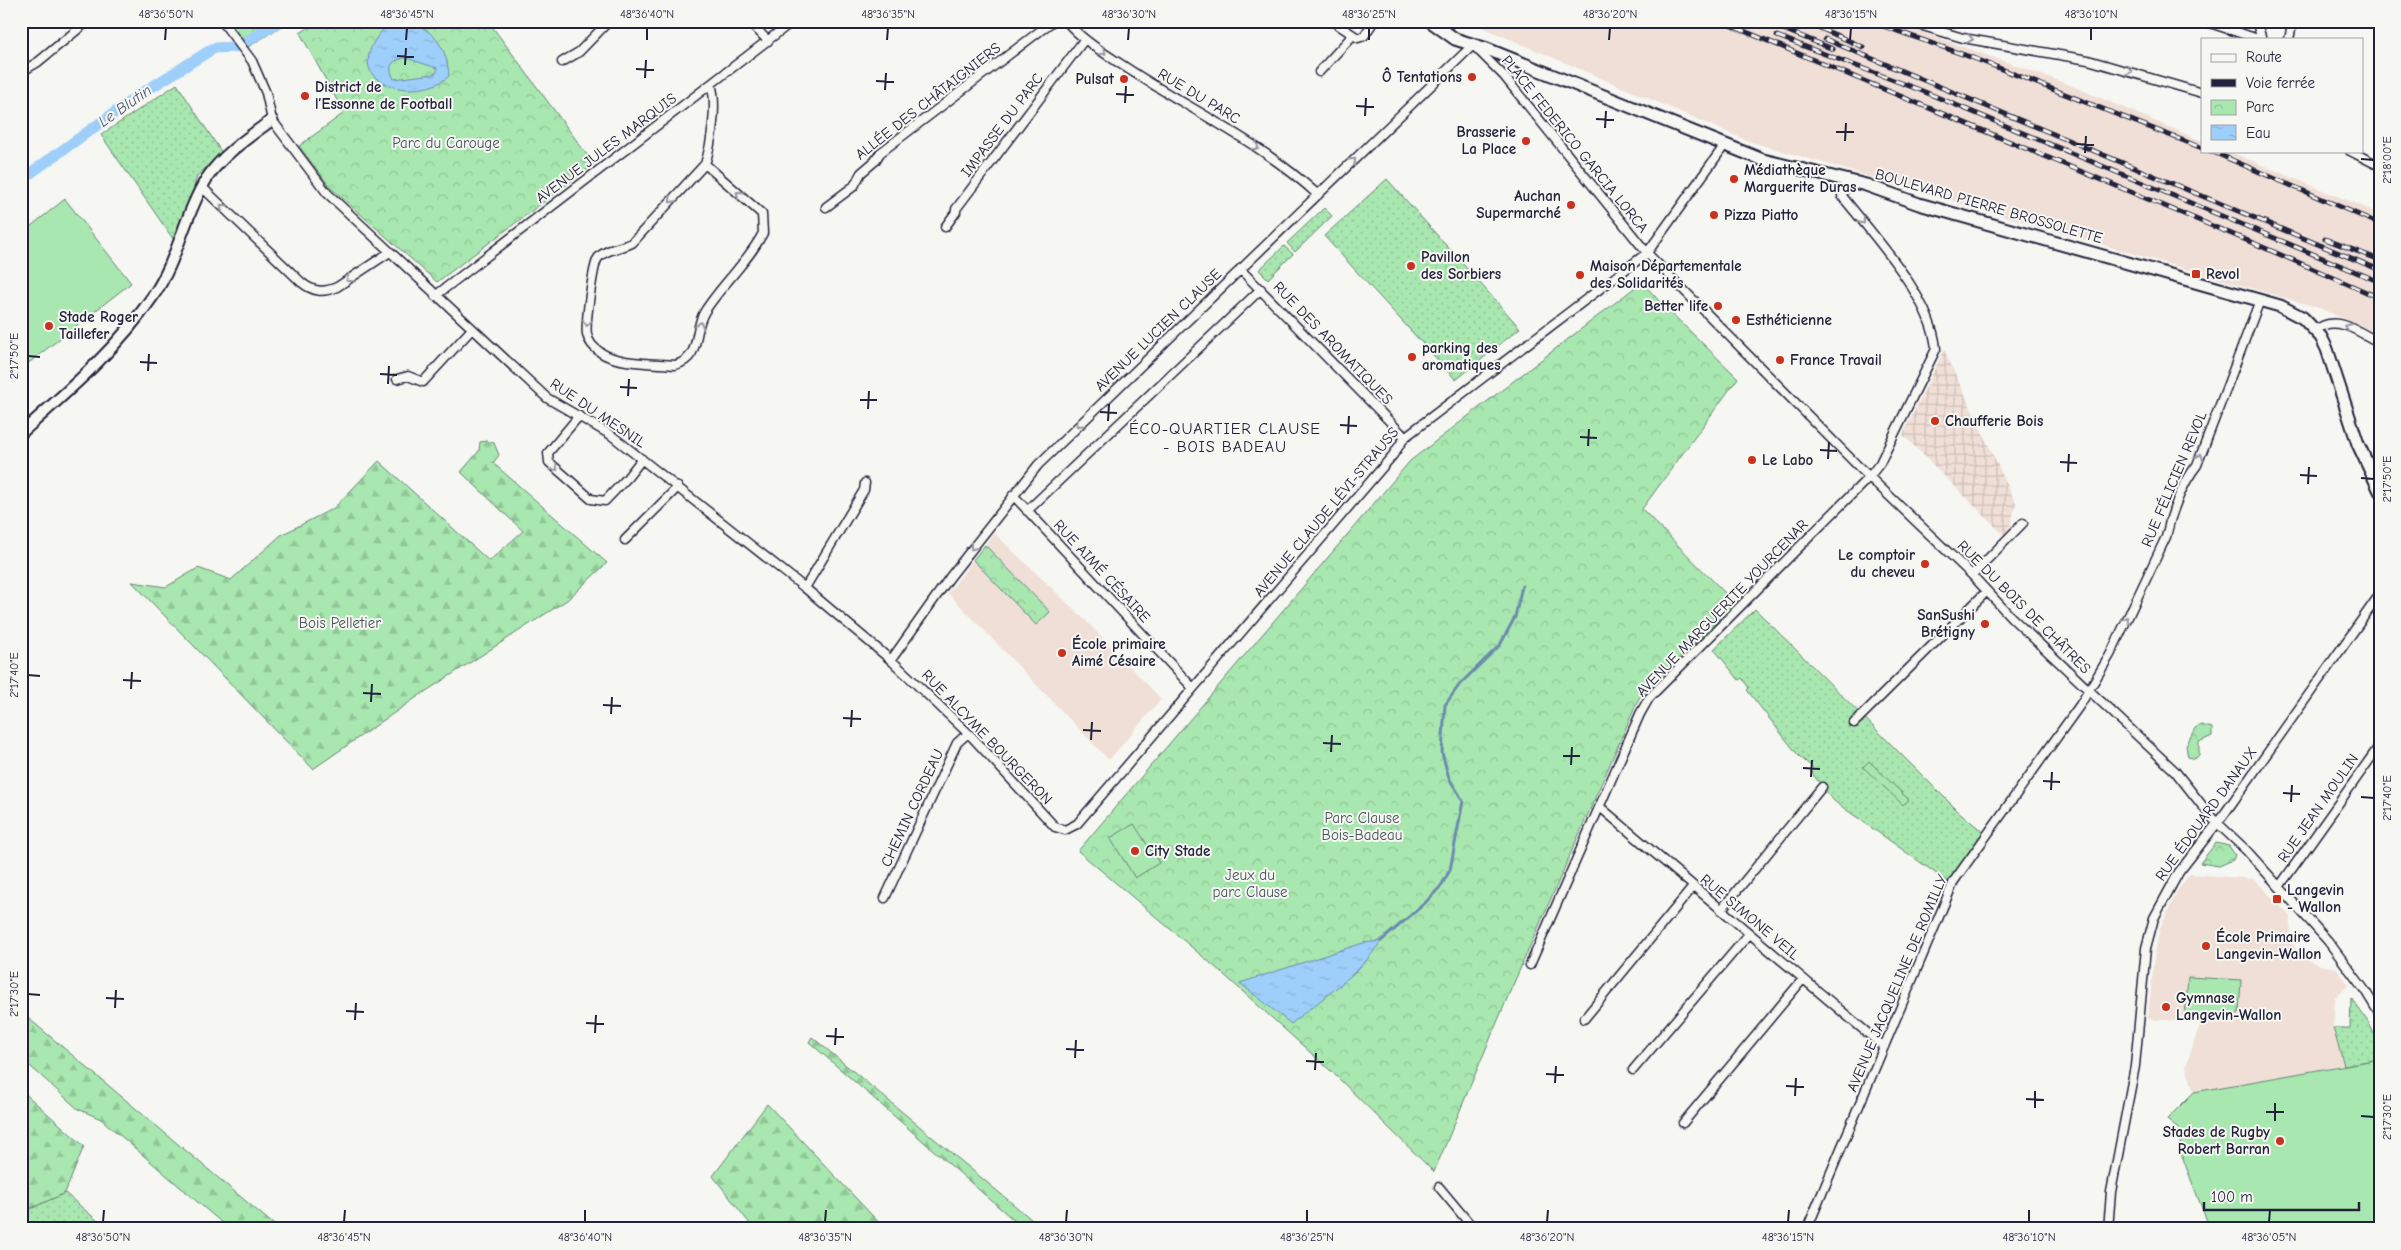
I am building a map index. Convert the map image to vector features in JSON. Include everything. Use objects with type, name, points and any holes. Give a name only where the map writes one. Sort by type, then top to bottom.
[{"type":"main road","name":"BOULEVARD PIERRE BROSSOLETTE","points":[[1430,21],[1455,40],[1473,45],[1763,160],[1847,180],[1919,204],[2260,300],[2293,311],[2316,330]]},
{"type":"main road","points":[[2316,330],[2327,348],[2355,435],[2380,491]]},
{"type":"street","points":[[21,72],[38,62],[88,21]]},
{"type":"street","points":[[21,433],[104,356],[153,296],[174,258],[207,178],[226,158],[272,120],[266,93],[252,61],[222,21]]},
{"type":"street","points":[[562,62],[579,52],[609,21]]},
{"type":"street","points":[[750,21],[768,41]]},
{"type":"street","name":"AVENUE JULES MARQUIS","points":[[435,296],[793,21]]},
{"type":"street","name":"ALLÉE DES CHÂTAIGNIERS","points":[[826,207],[854,186],[861,172],[875,161],[880,153],[1053,21]]},
{"type":"street","name":"RUE DU PARC","points":[[1066,21],[1084,40],[1151,84],[1239,135],[1272,157],[1318,194]]},
{"type":"street","points":[[1332,21],[1353,35],[1362,38],[1374,21]]},
{"type":"street","points":[[1906,21],[1963,38],[2088,60],[2201,93]]},
{"type":"street","points":[[2204,21],[2255,38]]},
{"type":"street","points":[[2256,21],[2262,38]]},
{"type":"street","points":[[2289,38],[2293,21]]},
{"type":"street","points":[[1319,72],[1353,35]]},
{"type":"street","name":"IMPASSE DU PARC","points":[[945,227],[956,212],[956,209],[1084,40]]},
{"type":"street","name":"AVENUE LUCIEN CLAUSE","points":[[891,660],[1012,495],[1038,465],[1473,45]]},
{"type":"street","name":"PLACE FEDERICO GARCIA LORCA","points":[[1473,45],[1504,76],[1647,253],[1724,146]]},
{"type":"street","points":[[705,164],[762,214],[763,233],[704,312],[692,354],[685,362],[675,365],[610,358],[598,352],[590,342],[586,332],[594,269],[598,258],[604,253],[623,248],[632,243],[705,164],[708,155],[713,111],[714,91],[712,84]]},
{"type":"street","name":"RUE DU MESNIL","points":[[272,120],[326,193],[547,398],[612,435],[806,588],[891,660]]},
{"type":"street","points":[[2352,152],[2380,166]]},
{"type":"street","points":[[1847,180],[1842,196],[1896,265],[1917,297],[1935,336],[1936,349],[1880,463],[1870,476]]},
{"type":"street","points":[[203,188],[301,282],[315,290],[327,291],[337,288],[390,252]]},
{"type":"street","name":"AVENUE CLAUDE LÉVI-STRAUSS","points":[[1065,830],[1077,824],[1192,687],[1380,470],[1404,438],[1647,253]]},
{"type":"street","name":"RUE DU BOIS DE CHÂTRES","points":[[1647,253],[1972,575],[2012,618],[2174,771],[2217,823],[2280,887],[2338,954],[2380,1015]]},
{"type":"street","name":"RUE DES AROMATIQUES","points":[[1240,269],[1404,438]]},
{"type":"street","points":[[1027,511],[1261,289]]},
{"type":"street","name":"RUE FÉLICIEN REVOL","points":[[2105,664],[2166,537],[2169,524],[2190,473],[2197,465],[2260,300]]},
{"type":"street","points":[[2316,330],[2322,324],[2330,322],[2341,324],[2380,343]]},
{"type":"street","points":[[397,379],[408,376],[423,382],[472,330]]},
{"type":"street","points":[[579,416],[548,453],[547,458],[549,462],[591,499],[605,501],[628,478],[642,459]]},
{"type":"street","name":"AVENUE MARGUERITE YOURCENAR","points":[[1530,965],[1640,714],[1649,698],[1870,476]]},
{"type":"street","points":[[806,588],[864,490],[865,483]]},
{"type":"street","points":[[625,540],[678,487]]},
{"type":"street","name":"RUE AIMÉ CÉSAIRE","points":[[1012,495],[1192,687]]},
{"type":"street","points":[[1972,575],[2023,524]]},
{"type":"street","points":[[1854,723],[1987,591]]},
{"type":"street","name":"RUE ÉDOUARD DANAUX","points":[[2108,1229],[2111,1192],[2135,1071],[2142,978],[2148,941],[2157,912],[2179,872],[2217,823],[2380,594]]},
{"type":"street","name":"RUE ALCYME BOURGERON","points":[[891,660],[968,733],[1056,827],[1065,830]]},
{"type":"street","name":"AVENUE JACQUELINE DE ROMILLY","points":[[1807,1229],[1954,881],[2080,705],[2105,664]]},
{"type":"street","name":"CHEMIN CORDEAU","points":[[885,898],[957,743],[968,733]]},
{"type":"street","name":"RUE JEAN MOULIN","points":[[2280,887],[2380,746]]},
{"type":"street","points":[[1721,910],[1822,787]]},
{"type":"street","name":"RUE SIMONE VEIL","points":[[1600,807],[1884,1047]]},
{"type":"street","points":[[1584,1019],[1693,887]]},
{"type":"street","points":[[1633,1070],[1749,934]]},
{"type":"street","points":[[1683,1123],[1803,980]]},
{"type":"street","points":[[1439,1187],[1474,1229]]},
{"type":"shaded area","points":[[1468,21],[1892,21],[2070,85],[2201,141],[2201,152],[2230,152],[2380,214],[2380,334],[2319,308],[1748,141]]},
{"type":"shaded area","points":[[1944,350],[2016,504],[2007,538],[1903,435]]},
{"type":"shaded area","name":"École primaire Aimé Césaire","points":[[994,533],[1084,619],[1161,699],[1109,760],[948,593]]},
{"type":"shaded area","points":[[2190,874],[2254,879],[2291,917],[2290,940],[2303,958],[2319,965],[2337,968],[2348,985],[2335,997],[2333,1028],[2344,1065],[2194,1092],[2186,1066],[2201,1022],[2148,1019],[2154,959],[2160,928],[2178,890]]},
{"type":"green space","points":[[232,21],[290,21],[248,47],[228,23]]},
{"type":"green space","name":"Parc du Carouge","points":[[319,21],[488,21],[594,164],[437,282],[330,187],[299,146],[344,113],[300,33]]},
{"type":"green space","points":[[177,84],[222,153],[197,176],[178,246],[101,135]]},
{"type":"green space","points":[[1387,179],[1520,328],[1456,380],[1324,236]]},
{"type":"green space","name":"Stade Roger Taillefer","points":[[65,199],[131,283],[21,369],[21,234]]},
{"type":"green space","points":[[1324,208],[1332,216],[1295,252],[1287,243]]},
{"type":"green space","points":[[1284,246],[1293,254],[1268,279],[1259,270]]},
{"type":"green space","name":"Parc Clause Bois-Badeau","points":[[1642,282],[1738,378],[1642,509],[1729,597],[1737,602],[1639,698],[1509,994],[1434,1172],[1332,1072],[1221,972],[1078,851],[1410,461]]},
{"type":"green space","name":"Bois Pelletier","points":[[480,442],[494,443],[499,455],[493,463],[607,563],[567,600],[420,695],[313,769],[132,582],[166,587],[198,568],[231,580],[281,535],[334,508],[379,461],[489,561],[523,531],[461,472],[479,451]]},
{"type":"green space","points":[[985,545],[1050,612],[1036,625],[973,560]]},
{"type":"green space","points":[[1755,609],[1958,811],[1983,832],[1948,882],[1834,801],[1810,771],[1813,768],[1798,755],[1747,690],[1749,688],[1742,678],[1739,680],[1714,649]]},
{"type":"green space","points":[[2201,725],[2212,728],[2212,736],[2199,742],[2199,755],[2195,759],[2188,757],[2186,746],[2195,728]]},
{"type":"green space","points":[[1869,761],[1909,800],[1903,805],[1863,767]]},
{"type":"green space","name":"City Stade","points":[[1134,824],[1159,863],[1135,878],[1110,838]]},
{"type":"green space","points":[[2216,843],[2229,846],[2235,855],[2233,860],[2219,866],[2200,863]]},
{"type":"green space","points":[[2188,977],[2241,980],[2239,1013],[2227,1020],[2185,1016]]},
{"type":"green space","points":[[2351,998],[2374,1034],[2380,1059],[2344,1065],[2333,1028],[2350,1028]]},
{"type":"green space","points":[[21,1012],[279,1229],[229,1229],[101,1119],[78,1109],[21,1058]]},
{"type":"green space","points":[[812,1037],[1043,1229],[1024,1229],[809,1042]]},
{"type":"green space","name":"Stades de Rugby Robert Barran","points":[[2380,1059],[2380,1229],[2210,1229],[2180,1151],[2181,1130],[2167,1119],[2194,1092]]},
{"type":"green space","points":[[21,1090],[84,1146],[65,1193],[21,1213]]},
{"type":"green space","points":[[767,1104],[885,1229],[754,1229],[713,1176]]},
{"type":"green space","points":[[65,1193],[105,1227],[21,1229],[21,1213]]},
{"type":"water","points":[[405,21],[423,28],[442,47],[448,65],[449,76],[442,81],[423,88],[403,89],[384,83],[371,72],[368,59],[370,51],[381,32],[388,26]],"holes":[[[406,58],[437,68],[437,72],[434,74],[394,79],[391,70],[394,62]]]},
{"type":"water","points":[[1381,941],[1362,965],[1291,1024],[1240,983],[1363,943]]},
{"type":"waterway","name":"Le Blutin","points":[[247,41],[280,21]]},
{"type":"waterway","name":"Le Blutin","points":[[21,180],[139,95],[214,48],[235,47]]},
{"type":"waterway","points":[[1381,941],[1425,903],[1441,886],[1450,870],[1463,801],[1449,778],[1442,753],[1445,705],[1460,684],[1500,645],[1515,617],[1522,586]]},
{"type":"railway","points":[[1720,21],[2258,245],[2380,298]]},
{"type":"railway","points":[[1763,21],[1833,49]]},
{"type":"railway","points":[[1804,21],[1863,47]]},
{"type":"railway","points":[[1869,21],[1976,59],[2201,148]]},
{"type":"railway","points":[[1777,36],[1920,90],[2380,282]]},
{"type":"railway","points":[[1825,39],[2380,270]]},
{"type":"railway","points":[[2213,152],[2380,224]]},
{"type":"railway","points":[[2325,239],[2380,260]]},
{"type":"place","name":"Ô Tentations","points":[[1472,77]]},
{"type":"place","name":"Pulsat","points":[[1124,79]]},
{"type":"place","name":"District de l’Essonne de Football","points":[[305,96]]},
{"type":"place","name":"Brasserie La Place","points":[[1526,141]]},
{"type":"place","name":"Médiathèque Marguerite Duras","points":[[1734,179]]},
{"type":"place","name":"Auchan Supermarché","points":[[1571,205]]},
{"type":"place","name":"Pizza Piatto","points":[[1714,215]]},
{"type":"place","name":"Pavillon des Sorbiers","points":[[1411,266]]},
{"type":"place","name":"Revol","points":[[2196,274]]},
{"type":"place","name":"Maison Départementale des Solidarités","points":[[1580,275]]},
{"type":"place","name":"Better life","points":[[1718,306]]},
{"type":"place","name":"Esthéticienne","points":[[1736,320]]},
{"type":"place","name":"Stade Roger Taillefer","points":[[49,326]]},
{"type":"place","name":"parking des aromatiques","points":[[1412,357]]},
{"type":"place","name":"France Travail","points":[[1780,360]]},
{"type":"place","name":"Chaufferie Bois","points":[[1935,421]]},
{"type":"place","name":"Le Labo","points":[[1752,460]]},
{"type":"place","name":"Le comptoir du cheveu","points":[[1925,564]]},
{"type":"place","name":"SanSushi Brétigny","points":[[1985,624]]},
{"type":"place","name":"École primaire Aimé Césaire","points":[[1062,653]]},
{"type":"place","name":"City Stade","points":[[1135,851]]},
{"type":"place","name":"Langevin - Wallon","points":[[2277,899]]},
{"type":"place","name":"École Primaire Langevin-Wallon","points":[[2206,946]]},
{"type":"place","name":"Gymnase Langevin-Wallon","points":[[2166,1007]]},
{"type":"place","name":"Stades de Rugby Robert Barran","points":[[2280,1141]]},
{"type":"district","name":"ÉCO-QUARTIER CLAUSE - BOIS BADEAU","points":[[1225,438]]},
{"type":"park label","name":"Jeux du parc Clause","points":[[1250,884]]}]
